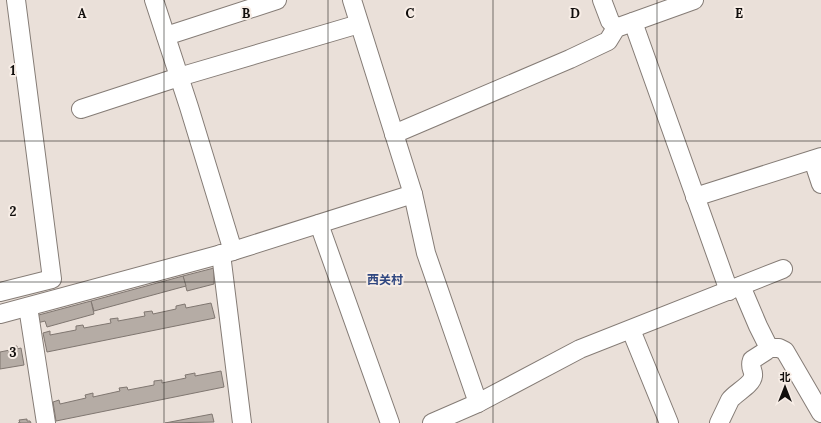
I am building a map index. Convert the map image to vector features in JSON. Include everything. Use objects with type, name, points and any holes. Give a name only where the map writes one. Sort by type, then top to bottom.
[{"type":"street","points":[[0,292],[52,279],[16,0]]},
{"type":"street","points":[[154,0],[179,77],[227,253],[242,423]]},
{"type":"street","points":[[166,36],[278,0]]},
{"type":"street","points":[[352,0],[412,194],[426,253],[478,403]]},
{"type":"street","points":[[602,0],[610,21],[616,28]]},
{"type":"street","points":[[394,134],[563,62],[608,41],[616,28],[694,0]]},
{"type":"street","points":[[633,22],[695,197],[735,289],[758,326],[768,348]]},
{"type":"street","points":[[82,108],[179,77],[359,24]]},
{"type":"street","points":[[695,197],[817,159],[821,184]]},
{"type":"street","points":[[0,314],[227,253],[412,194]]},
{"type":"street","points":[[319,224],[390,423]]},
{"type":"street","points":[[432,423],[478,403],[580,349],[784,269]]},
{"type":"street","points":[[28,306],[46,423]]},
{"type":"street","points":[[630,330],[669,423]]},
{"type":"street","points":[[719,423],[732,397],[749,384],[753,378],[751,367],[752,360],[768,348],[779,348],[785,351],[821,413]]},
{"type":"building","points":[[214,268],[214,284],[187,291],[183,276]]},
{"type":"building","points":[[183,276],[186,286],[94,311],[91,301]]},
{"type":"building","points":[[91,301],[94,314],[47,327],[45,321],[37,323],[35,316]]},
{"type":"building","points":[[211,303],[215,318],[47,352],[43,333],[50,331],[50,335],[76,330],[76,326],[83,325],[84,328],[111,323],[110,319],[118,318],[118,321],[145,316],[144,312],[152,311],[153,314],[176,309],[176,306],[185,304],[186,308]]},
{"type":"building","points":[[17,346],[17,349],[21,348],[24,365],[0,369],[0,352],[10,350],[10,347]]},
{"type":"building","points":[[221,371],[224,387],[56,421],[53,402],[59,400],[60,404],[86,398],[85,395],[93,393],[93,397],[120,391],[119,388],[127,387],[128,390],[154,385],[154,381],[162,380],[162,383],[186,378],[185,375],[195,373],[195,376]]},
{"type":"building","points":[[212,414],[214,422],[165,423]]},
{"type":"building","points":[[27,419],[27,421],[30,421],[31,423],[20,423],[19,420]]},
{"type":"district","name":"西关村","points":[[385,279]]}]
